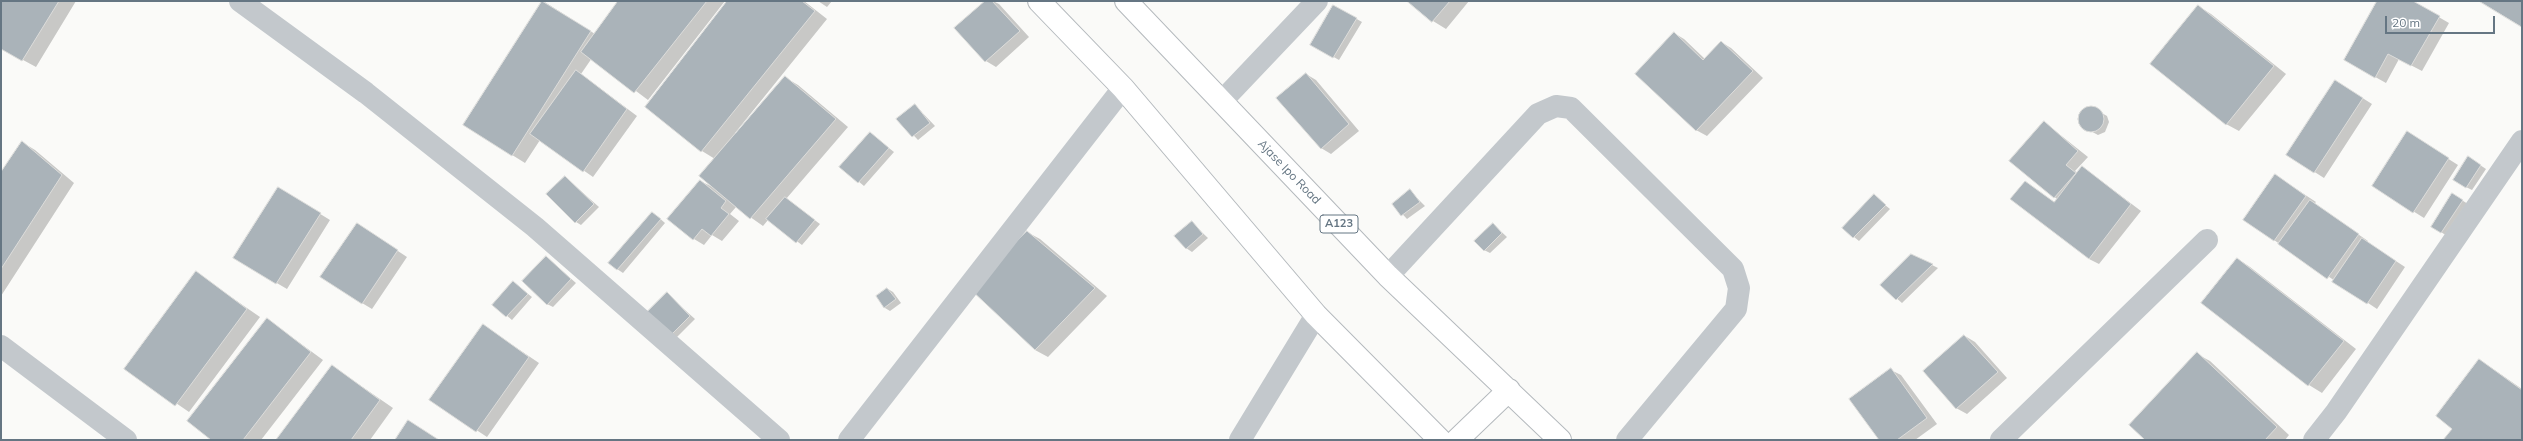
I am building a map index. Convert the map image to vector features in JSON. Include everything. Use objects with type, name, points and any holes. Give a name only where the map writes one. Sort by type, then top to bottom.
[{"type":"highway","points":[[1039,1],[1123,88],[1316,315],[1440,440]]},
{"type":"highway","name":"Ajase Ipo Road","points":[[1126,1],[1388,276],[1560,440]]},
{"type":"highway","points":[[1457,440],[1509,390]]},
{"type":"street","points":[[240,1],[366,93],[535,228],[779,440]]},
{"type":"street","points":[[1222,101],[1317,1]]},
{"type":"street","points":[[849,440],[1123,88]]},
{"type":"street","points":[[1388,276],[1538,114],[1556,106],[1571,108],[1733,269],[1739,288],[1736,309],[1627,440]]},
{"type":"street","points":[[2314,440],[2336,412],[2522,141]]},
{"type":"street","points":[[2001,440],[2207,240]]},
{"type":"street","points":[[1240,440],[1316,315]]},
{"type":"street","points":[[1,346],[126,440]]},
{"type":"building","points":[[1,1],[59,1],[22,61],[1,49]]},
{"type":"building","points":[[542,1],[591,31],[512,156],[463,125]]},
{"type":"building","points":[[618,1],[707,1],[634,93],[581,52]]},
{"type":"building","points":[[727,1],[802,1],[815,11],[701,152],[645,107]]},
{"type":"building","points":[[985,1],[992,1],[1020,31],[985,62],[954,28]]},
{"type":"building","points":[[1407,1],[1450,1],[1432,22]]},
{"type":"building","points":[[2377,1],[2413,1],[2440,16],[2411,66],[2388,54],[2375,78],[2344,60]]},
{"type":"building","points":[[2479,1],[2522,1],[2522,27]]},
{"type":"building","points":[[1333,5],[1357,18],[1333,58],[1310,45]]},
{"type":"building","points":[[2198,5],[2274,66],[2226,125],[2150,64]]},
{"type":"building","points":[[1674,32],[1703,60],[1721,41],[1753,71],[1696,131],[1635,74]]},
{"type":"building","points":[[576,70],[627,109],[583,172],[530,134]]},
{"type":"building","points":[[1306,73],[1349,124],[1321,149],[1276,98]]},
{"type":"building","points":[[785,76],[836,119],[750,219],[699,176]]},
{"type":"building","points":[[2335,80],[2363,98],[2314,173],[2286,155]]},
{"type":"building","points":[[915,104],[930,123],[912,137],[896,119]]},
{"type":"building","points":[[2091,106],[2100,110],[2104,119],[2100,128],[2091,132],[2082,128],[2078,119],[2082,110]]},
{"type":"building","points":[[2044,121],[2078,151],[2066,165],[2076,173],[2054,198],[2009,161]]},
{"type":"building","points":[[2407,131],[2449,158],[2413,213],[2372,186]]},
{"type":"building","points":[[870,132],[889,148],[858,183],[839,167]]},
{"type":"building","points":[[22,141],[62,175],[1,269],[1,172]]},
{"type":"building","points":[[2468,156],[2481,165],[2466,188],[2453,180]]},
{"type":"building","points":[[2082,166],[2131,204],[2089,259],[2010,199],[2025,181],[2054,202]]},
{"type":"building","points":[[2275,174],[2306,196],[2274,241],[2243,220]]},
{"type":"building","points":[[565,176],[594,204],[575,223],[546,194]]},
{"type":"building","points":[[700,180],[726,201],[721,208],[729,214],[711,236],[702,229],[693,240],[667,219]]},
{"type":"building","points":[[278,187],[321,213],[276,284],[233,258]]},
{"type":"building","points":[[1410,189],[1420,202],[1401,216],[1392,204]]},
{"type":"building","points":[[2452,193],[2463,200],[2441,233],[2431,227]]},
{"type":"building","points":[[1874,194],[1886,205],[1853,238],[1842,228]]},
{"type":"building","points":[[785,197],[815,220],[796,243],[766,219]]},
{"type":"building","points":[[2310,200],[2359,234],[2327,279],[2278,244]]},
{"type":"building","points":[[652,212],[661,219],[617,270],[608,263]]},
{"type":"building","points":[[1192,221],[1203,234],[1186,249],[1174,236]]},
{"type":"building","points":[[357,223],[398,250],[362,304],[320,277]]},
{"type":"building","points":[[1493,223],[1502,233],[1484,251],[1474,241]]},
{"type":"building","points":[[1027,231],[1095,288],[1035,350],[969,288]]},
{"type":"building","points":[[2362,238],[2396,261],[2367,304],[2332,282]]},
{"type":"building","points":[[1911,254],[1933,264],[1896,300],[1880,285]]},
{"type":"building","points":[[546,256],[571,279],[547,305],[522,281]]},
{"type":"building","points":[[2237,258],[2344,341],[2308,386],[2201,303]]},
{"type":"building","points":[[196,271],[247,309],[175,406],[124,369]]},
{"type":"building","points":[[513,281],[528,294],[506,317],[492,305]]},
{"type":"building","points":[[887,288],[896,299],[884,308],[876,296]]},
{"type":"building","points":[[667,292],[690,316],[670,336],[646,313]]},
{"type":"building","points":[[267,318],[311,352],[243,440],[211,440],[187,421]]},
{"type":"building","points":[[483,324],[529,357],[476,432],[429,400]]},
{"type":"building","points":[[1964,335],[1998,372],[1956,409],[1923,371]]},
{"type":"building","points":[[2197,352],[2277,427],[2265,440],[2145,440],[2129,425]]},
{"type":"building","points":[[2479,359],[2522,390],[2522,440],[2443,440],[2452,429],[2436,416]]},
{"type":"building","points":[[332,365],[380,400],[351,440],[276,440]]},
{"type":"building","points":[[1891,368],[1927,418],[1897,440],[1879,440],[1849,399]]},
{"type":"building","points":[[408,420],[439,440],[395,440]]}]
